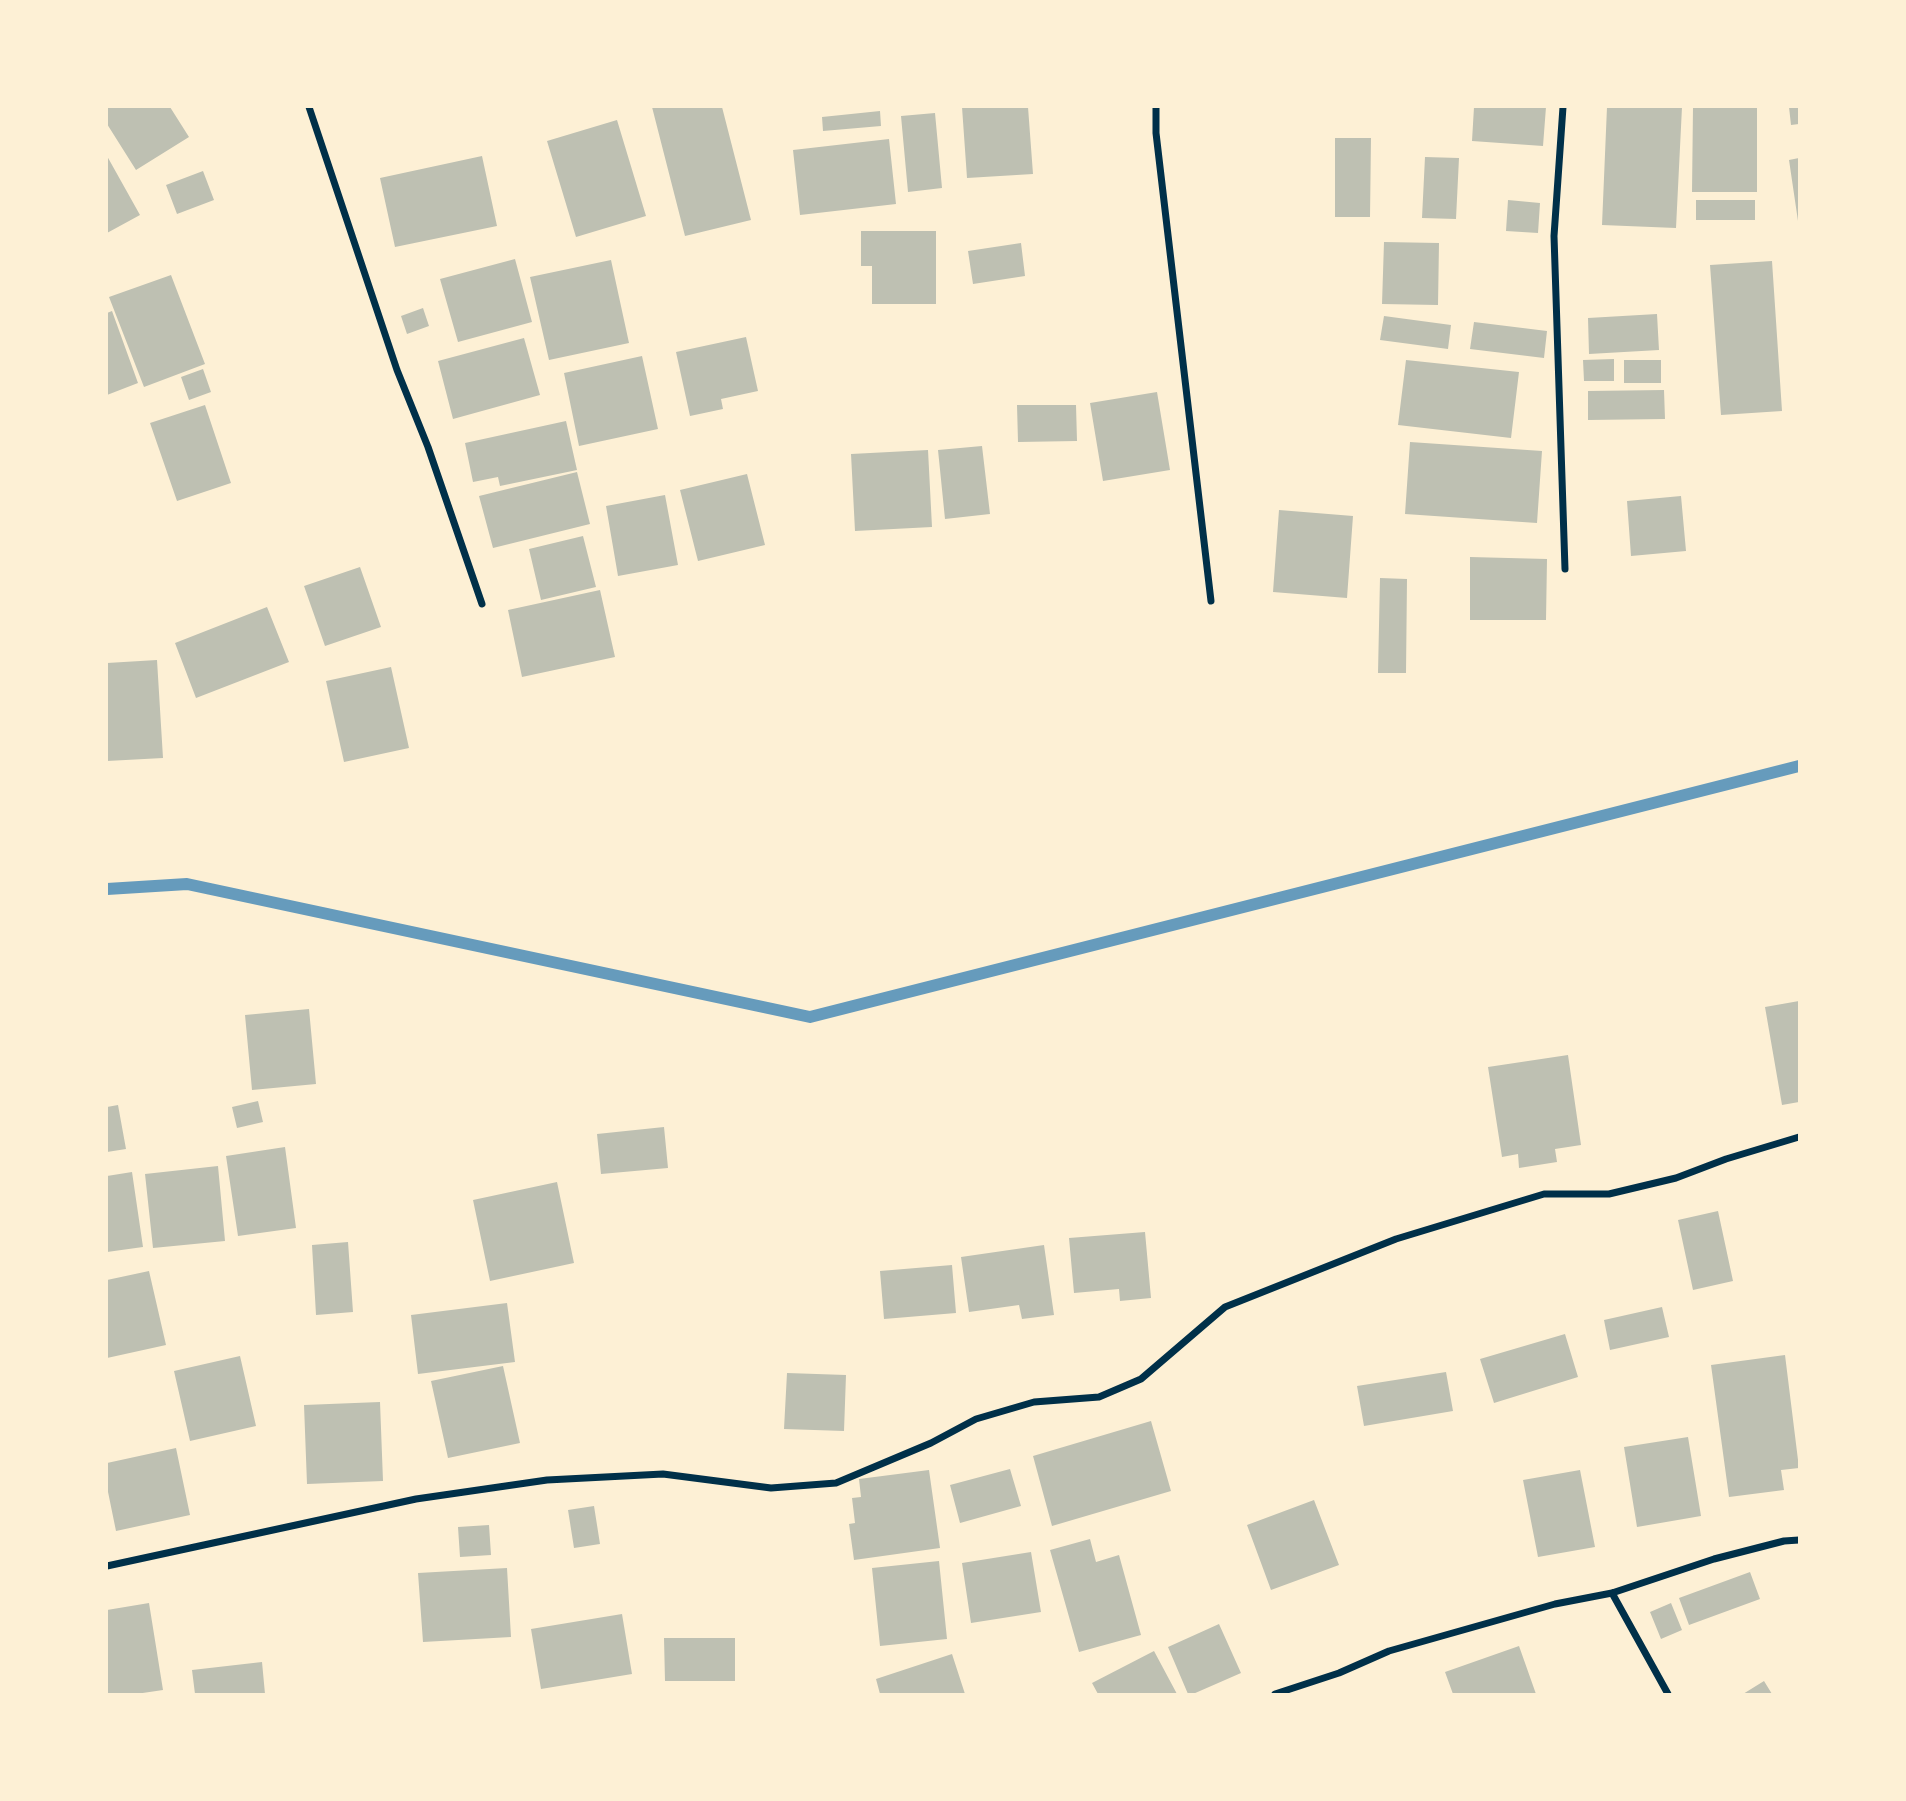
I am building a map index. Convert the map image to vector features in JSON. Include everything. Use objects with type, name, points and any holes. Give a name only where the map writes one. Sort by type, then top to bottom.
[{"type":"street","points":[[309,107],[397,370],[428,447],[482,604]]},
{"type":"street","points":[[1156,107],[1156,133],[1212,601]]},
{"type":"street","points":[[1563,107],[1554,236],[1565,569]]},
{"type":"street","points":[[107,1566],[416,1499],[547,1480],[663,1474],[771,1488],[836,1483],[931,1443],[976,1419],[1034,1402],[1100,1397],[1141,1379],[1225,1307],[1396,1240],[1544,1194],[1609,1194],[1676,1178],[1726,1158],[1799,1137]]},
{"type":"street","points":[[1275,1694],[1339,1673],[1389,1651],[1555,1604],[1612,1592],[1714,1559],[1784,1541],[1799,1540]]},
{"type":"street","points":[[1612,1592],[1668,1694]]},
{"type":"building","points":[[107,107],[170,107],[189,137],[136,170],[107,124]]},
{"type":"building","points":[[652,107],[722,107],[751,220],[685,236]]},
{"type":"building","points":[[962,107],[1028,107],[1033,174],[967,178]]},
{"type":"building","points":[[1474,107],[1546,107],[1543,146],[1472,141]]},
{"type":"building","points":[[1607,107],[1682,107],[1676,228],[1602,225]]},
{"type":"building","points":[[1693,107],[1757,107],[1757,192],[1692,192]]},
{"type":"building","points":[[1789,107],[1799,107],[1799,124],[1791,125]]},
{"type":"building","points":[[880,111],[881,126],[823,131],[822,117]]},
{"type":"building","points":[[935,113],[942,188],[908,192],[901,116]]},
{"type":"building","points":[[617,120],[646,216],[576,237],[547,141]]},
{"type":"building","points":[[1335,138],[1371,138],[1370,217],[1335,217]]},
{"type":"building","points":[[889,139],[896,204],[800,215],[793,150]]},
{"type":"building","points":[[107,156],[140,215],[107,233]]},
{"type":"building","points":[[482,156],[497,226],[395,247],[380,178]]},
{"type":"building","points":[[1425,157],[1459,158],[1456,219],[1422,218]]},
{"type":"building","points":[[1799,158],[1799,221],[1798,221],[1789,160]]},
{"type":"building","points":[[203,171],[214,200],[177,214],[166,185]]},
{"type":"building","points":[[1508,200],[1540,203],[1538,233],[1506,231]]},
{"type":"building","points":[[1696,200],[1755,200],[1755,220],[1696,220]]},
{"type":"building","points":[[861,231],[936,231],[936,304],[872,304],[872,266],[861,266]]},
{"type":"building","points":[[1384,242],[1439,243],[1438,305],[1382,304]]},
{"type":"building","points":[[1021,243],[1025,276],[973,284],[968,251]]},
{"type":"building","points":[[515,259],[532,322],[458,342],[440,279]]},
{"type":"building","points":[[611,260],[629,343],[549,360],[530,277]]},
{"type":"building","points":[[1772,261],[1782,411],[1721,415],[1710,265]]},
{"type":"building","points":[[171,275],[205,364],[144,387],[109,297]]},
{"type":"building","points":[[423,308],[429,326],[407,334],[401,316]]},
{"type":"building","points":[[112,311],[138,383],[107,395],[107,313]]},
{"type":"building","points":[[1657,314],[1659,350],[1589,354],[1588,318]]},
{"type":"building","points":[[1384,316],[1451,325],[1448,349],[1380,340]]},
{"type":"building","points":[[1474,322],[1547,331],[1544,358],[1470,349]]},
{"type":"building","points":[[746,337],[758,391],[721,399],[723,409],[690,416],[676,352]]},
{"type":"building","points":[[524,338],[540,395],[453,419],[438,361]]},
{"type":"building","points":[[642,356],[658,429],[579,446],[564,373]]},
{"type":"building","points":[[1614,359],[1614,381],[1584,381],[1583,360]]},
{"type":"building","points":[[1406,360],[1519,372],[1511,438],[1398,425]]},
{"type":"building","points":[[1624,360],[1661,360],[1661,383],[1624,383]]},
{"type":"building","points":[[203,369],[211,392],[189,400],[181,377]]},
{"type":"building","points":[[1664,390],[1665,419],[1588,420],[1588,391]]},
{"type":"building","points":[[1157,392],[1170,470],[1103,481],[1090,403]]},
{"type":"building","points":[[205,405],[231,483],[177,501],[150,423]]},
{"type":"building","points":[[1017,405],[1076,405],[1077,441],[1018,442]]},
{"type":"building","points":[[566,421],[577,470],[500,486],[498,477],[473,482],[465,443]]},
{"type":"building","points":[[1410,442],[1542,451],[1537,523],[1405,514]]},
{"type":"building","points":[[982,446],[990,514],[945,519],[938,450]]},
{"type":"building","points":[[928,450],[932,527],[855,531],[851,454]]},
{"type":"building","points":[[577,472],[590,524],[493,548],[479,496]]},
{"type":"building","points":[[747,474],[765,545],[698,561],[680,490]]},
{"type":"building","points":[[665,495],[678,565],[618,576],[606,506]]},
{"type":"building","points":[[1681,496],[1686,551],[1631,556],[1627,501]]},
{"type":"building","points":[[1279,510],[1353,516],[1347,598],[1273,592]]},
{"type":"building","points":[[583,536],[596,587],[541,600],[529,549]]},
{"type":"building","points":[[1470,557],[1547,559],[1546,620],[1470,620]]},
{"type":"building","points":[[360,567],[381,627],[325,646],[304,586]]},
{"type":"building","points":[[1380,578],[1407,579],[1406,673],[1378,673]]},
{"type":"building","points":[[600,590],[615,657],[522,677],[508,610]]},
{"type":"building","points":[[267,607],[289,662],[196,698],[175,643]]},
{"type":"building","points":[[157,660],[163,758],[107,761],[107,663]]},
{"type":"building","points":[[391,667],[409,748],[344,762],[326,681]]},
{"type":"building","points":[[1799,1001],[1799,1102],[1782,1105],[1765,1007]]},
{"type":"building","points":[[309,1009],[316,1084],[252,1090],[245,1015]]},
{"type":"building","points":[[1568,1055],[1581,1145],[1555,1149],[1557,1162],[1519,1168],[1518,1154],[1502,1157],[1488,1067]]},
{"type":"building","points":[[258,1101],[263,1122],[237,1128],[232,1107]]},
{"type":"building","points":[[118,1105],[126,1149],[107,1152],[107,1107]]},
{"type":"building","points":[[664,1127],[668,1168],[601,1174],[597,1134]]},
{"type":"building","points":[[285,1147],[296,1228],[238,1236],[226,1156]]},
{"type":"building","points":[[218,1166],[225,1241],[153,1248],[145,1174]]},
{"type":"building","points":[[132,1172],[143,1247],[107,1252],[107,1176]]},
{"type":"building","points":[[557,1182],[574,1263],[490,1281],[473,1200]]},
{"type":"building","points":[[1718,1211],[1733,1281],[1693,1290],[1678,1220]]},
{"type":"building","points":[[1145,1232],[1151,1298],[1120,1301],[1119,1289],[1074,1293],[1069,1238]]},
{"type":"building","points":[[348,1242],[353,1312],[316,1315],[312,1245]]},
{"type":"building","points":[[1044,1245],[1054,1315],[1022,1319],[1019,1305],[969,1312],[961,1257]]},
{"type":"building","points":[[952,1265],[956,1313],[884,1319],[880,1271]]},
{"type":"building","points":[[149,1271],[166,1345],[107,1358],[107,1280]]},
{"type":"building","points":[[507,1303],[515,1362],[418,1374],[411,1315]]},
{"type":"building","points":[[1662,1307],[1669,1337],[1610,1350],[1604,1320]]},
{"type":"building","points":[[1565,1334],[1578,1377],[1494,1403],[1480,1359]]},
{"type":"building","points":[[1785,1355],[1799,1468],[1781,1470],[1784,1490],[1729,1497],[1711,1365]]},
{"type":"building","points":[[240,1356],[256,1426],[190,1441],[174,1371]]},
{"type":"building","points":[[503,1366],[520,1443],[448,1458],[431,1381]]},
{"type":"building","points":[[1446,1372],[1453,1411],[1364,1426],[1357,1386]]},
{"type":"building","points":[[787,1373],[846,1375],[844,1431],[784,1429]]},
{"type":"building","points":[[380,1402],[383,1481],[307,1484],[304,1405]]},
{"type":"building","points":[[1151,1421],[1171,1491],[1052,1526],[1033,1456]]},
{"type":"building","points":[[1688,1437],[1701,1516],[1637,1527],[1624,1447]]},
{"type":"building","points":[[176,1448],[190,1515],[116,1531],[107,1487],[107,1463]]},
{"type":"building","points":[[1010,1469],[1021,1506],[960,1523],[950,1485]]},
{"type":"building","points":[[929,1470],[940,1548],[854,1560],[849,1524],[855,1523],[852,1498],[861,1497],[859,1479]]},
{"type":"building","points":[[1580,1470],[1595,1547],[1538,1557],[1523,1480]]},
{"type":"building","points":[[1314,1500],[1339,1565],[1271,1590],[1247,1525]]},
{"type":"building","points":[[594,1506],[600,1544],[574,1548],[568,1510]]},
{"type":"building","points":[[489,1525],[491,1555],[460,1557],[458,1527]]},
{"type":"building","points":[[1090,1539],[1096,1562],[1119,1555],[1141,1635],[1079,1652],[1050,1550]]},
{"type":"building","points":[[1031,1552],[1041,1612],[971,1623],[962,1563]]},
{"type":"building","points":[[939,1561],[947,1639],[880,1646],[872,1568]]},
{"type":"building","points":[[507,1568],[511,1637],[423,1642],[418,1573]]},
{"type":"building","points":[[1750,1572],[1760,1599],[1689,1625],[1679,1598]]},
{"type":"building","points":[[149,1603],[163,1690],[107,1694],[107,1610]]},
{"type":"building","points":[[1671,1603],[1682,1630],[1661,1639],[1650,1612]]},
{"type":"building","points":[[622,1614],[632,1674],[541,1689],[531,1629]]},
{"type":"building","points":[[1219,1624],[1241,1673],[1188,1694],[1168,1647]]},
{"type":"building","points":[[664,1638],[735,1638],[735,1681],[665,1681]]},
{"type":"building","points":[[1519,1646],[1536,1694],[1453,1694],[1445,1672]]},
{"type":"building","points":[[1154,1651],[1177,1694],[1098,1694],[1092,1683]]},
{"type":"building","points":[[952,1654],[965,1694],[880,1694],[876,1679]]},
{"type":"building","points":[[262,1662],[265,1694],[195,1694],[192,1670]]},
{"type":"building","points":[[1764,1681],[1772,1694],[1743,1694]]},
{"type":"waterway","points":[[107,889],[187,884],[810,1017],[1799,766]]}]
